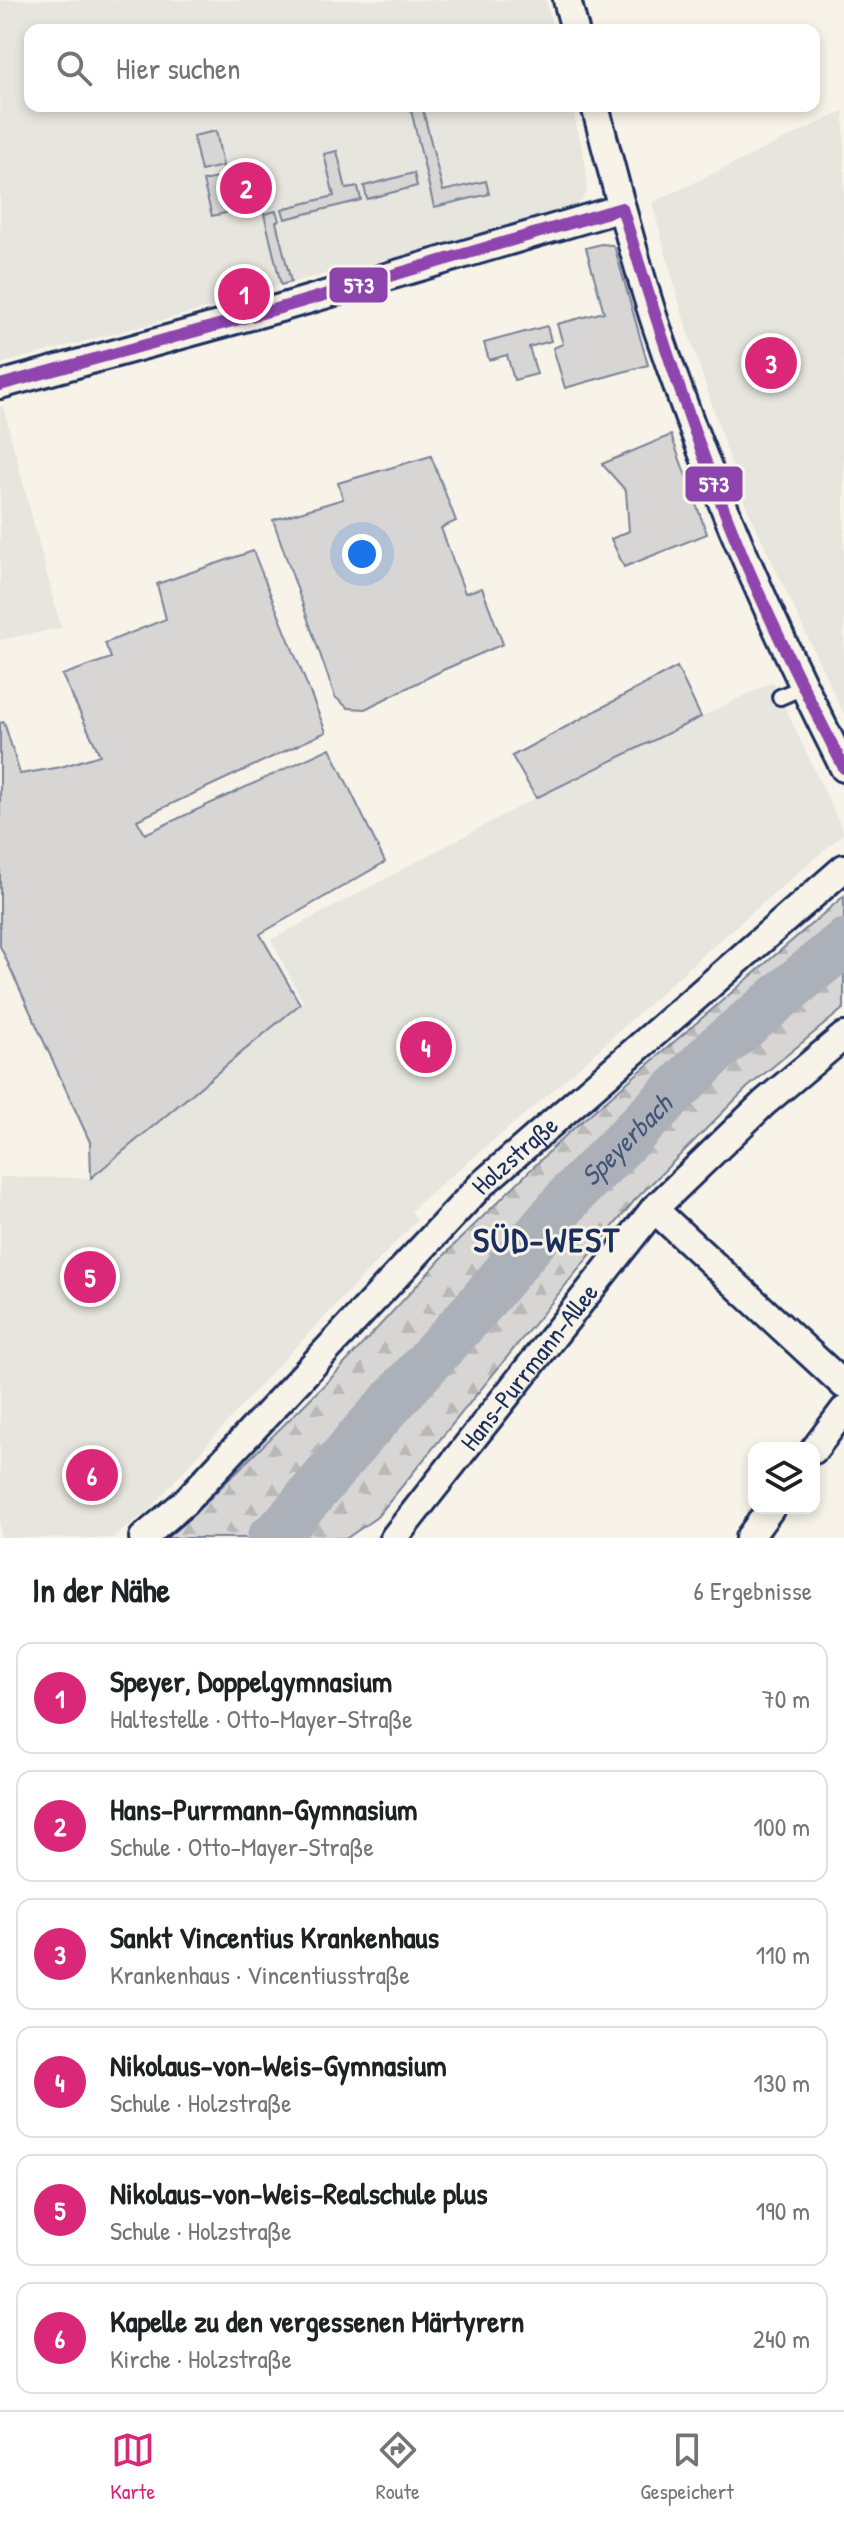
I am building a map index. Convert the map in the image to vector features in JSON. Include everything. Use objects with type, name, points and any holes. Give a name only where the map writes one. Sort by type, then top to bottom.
[{"type":"street","points":[[567,0],[573,24]]},
{"type":"street","points":[[597,112],[655,322],[791,692],[844,768]]},
{"type":"street","points":[[0,385],[280,308],[622,208]]},
{"type":"street","name":"Holzstraße","points":[[143,1538],[184,1503],[482,1184],[844,868]]},
{"type":"street","name":"Hans-Purrmann-Allee","points":[[394,1538],[654,1209],[764,1103],[844,1036]]},
{"type":"street","points":[[654,1209],[844,1385]]},
{"type":"street","points":[[820,1442],[844,1410]]},
{"type":"street","points":[[749,1538],[767,1514]]},
{"type":"shaded area","points":[[0,0],[546,0],[552,24],[24,24],[24,112],[573,112],[586,167],[587,191],[574,207],[499,232],[281,285],[205,309],[0,364]]},
{"type":"shaded area","points":[[844,111],[844,715],[742,497],[682,313],[652,203]]},
{"type":"shaded area","points":[[3,406],[61,628],[0,640],[0,407]]},
{"type":"shaded area","points":[[773,682],[844,833],[697,960],[555,1089],[421,1201],[411,1211],[417,1220],[268,1376],[148,1511],[113,1538],[0,1538],[0,1177],[91,1178],[303,1002],[271,940],[552,789]]},
{"type":"green space","points":[[411,112],[423,112],[443,191],[486,181],[489,194],[434,207]]},
{"type":"green space","points":[[216,131],[223,166],[201,171],[193,136]]},
{"type":"green space","points":[[337,151],[346,189],[358,187],[361,200],[285,219],[282,209],[334,196],[324,154]]},
{"type":"green space","points":[[414,173],[417,186],[367,199],[364,186]]},
{"type":"green space","points":[[226,176],[234,211],[212,216],[203,181]]},
{"type":"green space","points":[[276,211],[291,282],[281,285],[264,214]]},
{"type":"green space","points":[[612,245],[615,249],[648,365],[565,388],[553,348],[563,344],[557,324],[604,312],[586,248]]},
{"type":"green space","points":[[547,326],[551,341],[529,347],[537,374],[514,380],[507,355],[489,360],[484,343]]},
{"type":"green space","points":[[671,435],[707,534],[624,567],[611,539],[629,531],[626,491],[602,464]]},
{"type":"green space","points":[[431,456],[456,521],[441,528],[465,593],[482,588],[503,644],[365,709],[348,708],[335,697],[273,520],[343,499],[338,483]]},
{"type":"green space","points":[[253,551],[326,732],[137,820],[145,834],[330,748],[385,862],[260,934],[300,1004],[91,1178],[90,1142],[0,946],[0,723],[4,722],[20,774],[61,767],[100,755],[62,675],[111,658],[105,643],[166,619],[157,584]]},
{"type":"green space","points":[[677,667],[701,717],[536,798],[512,756]]},
{"type":"green space","points":[[844,896],[844,1008],[747,1088],[634,1201],[377,1517],[347,1538],[162,1538],[203,1505],[336,1373],[453,1246],[567,1134]]},
{"type":"waterway","name":"Speyerbach","points":[[271,1538],[475,1310],[573,1193],[718,1048],[844,943]]},
{"type":"transit line","name":"573","points":[[0,385],[280,308],[622,208],[678,385],[726,516],[755,586],[844,768]]},
{"type":"place","name":"Hans-Purrmann-Gymnasium","points":[[246,188]]},
{"type":"place","name":"Speyer, Doppelgymnasium","points":[[244,294]]},
{"type":"place","name":"Sankt Vincentius Krankenhaus","points":[[771,363]]},
{"type":"place","name":"Nikolaus-von-Weis-Gymnasium","points":[[426,1047]]},
{"type":"place","name":"Nikolaus-von-Weis-Realschule plus","points":[[90,1277]]},
{"type":"place","name":"Kapelle zu den vergessenen Märtyrern","points":[[92,1475]]},
{"type":"district","name":"SÜD-WEST","points":[[547,1240]]}]
